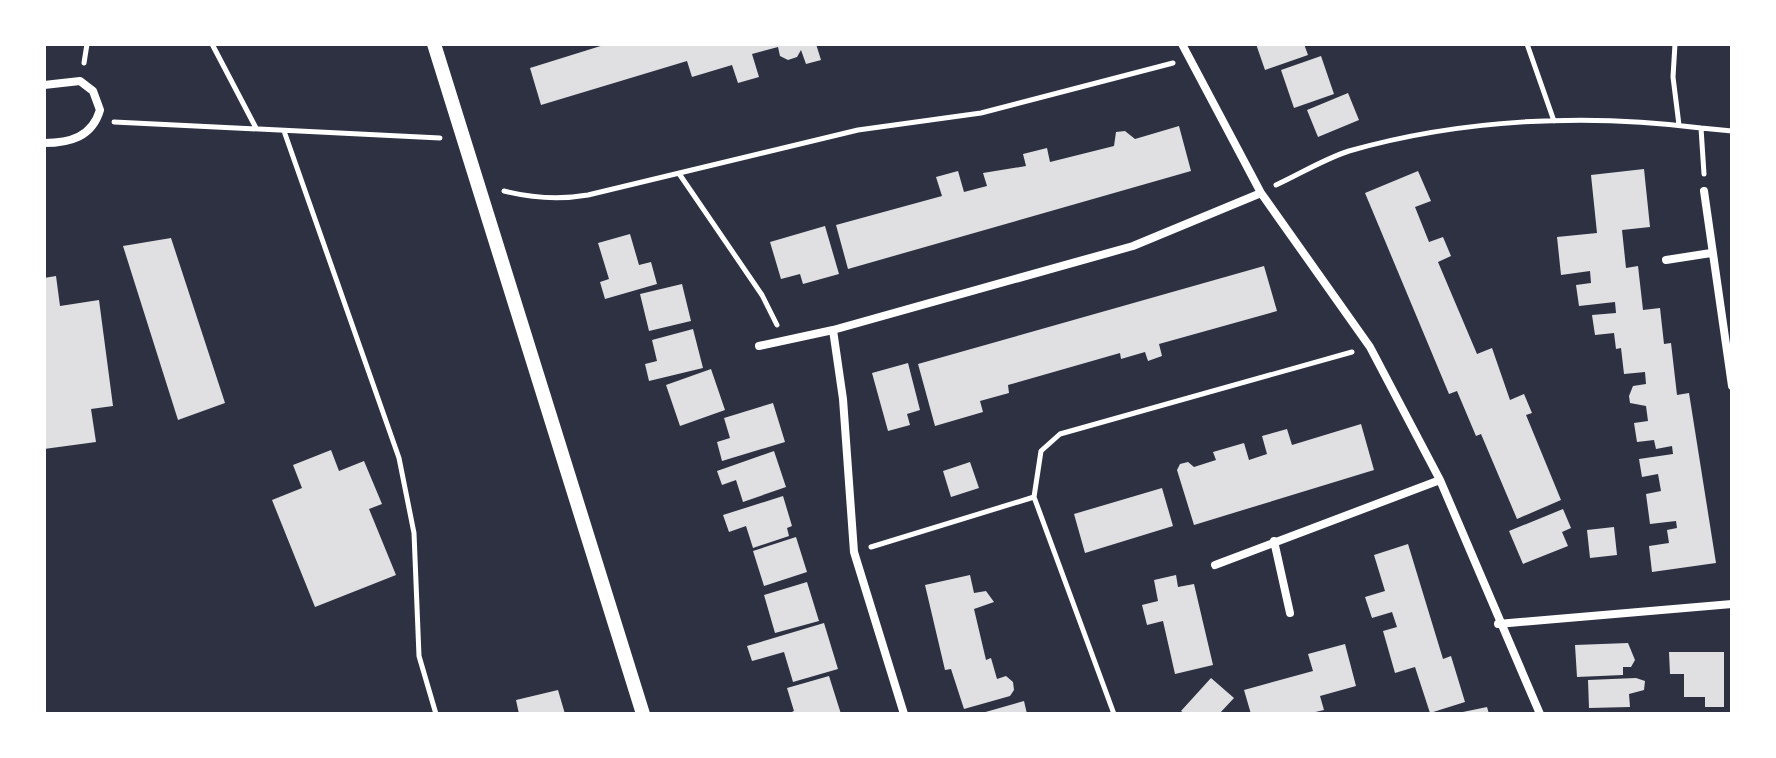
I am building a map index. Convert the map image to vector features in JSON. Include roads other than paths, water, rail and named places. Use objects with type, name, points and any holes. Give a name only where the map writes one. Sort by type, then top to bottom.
[{"type":"street","points":[[434,44],[643,714]]},
{"type":"street","points":[[1182,44],[1261,193],[1370,347],[1440,480],[1498,624],[1540,714]]},
{"type":"street","points":[[44,85],[80,81],[93,91],[100,110],[97,121],[82,136],[61,143],[44,143]]},
{"type":"street","points":[[1704,191],[1732,386]]},
{"type":"street","points":[[759,346],[833,330],[1133,246],[1261,193]]},
{"type":"street","points":[[1666,260],[1711,253]]},
{"type":"street","points":[[833,330],[843,399],[854,552],[904,714]]},
{"type":"street","points":[[1215,565],[1440,480]]},
{"type":"street","points":[[1274,541],[1290,613]]},
{"type":"street","points":[[1498,624],[1732,604]]}]
